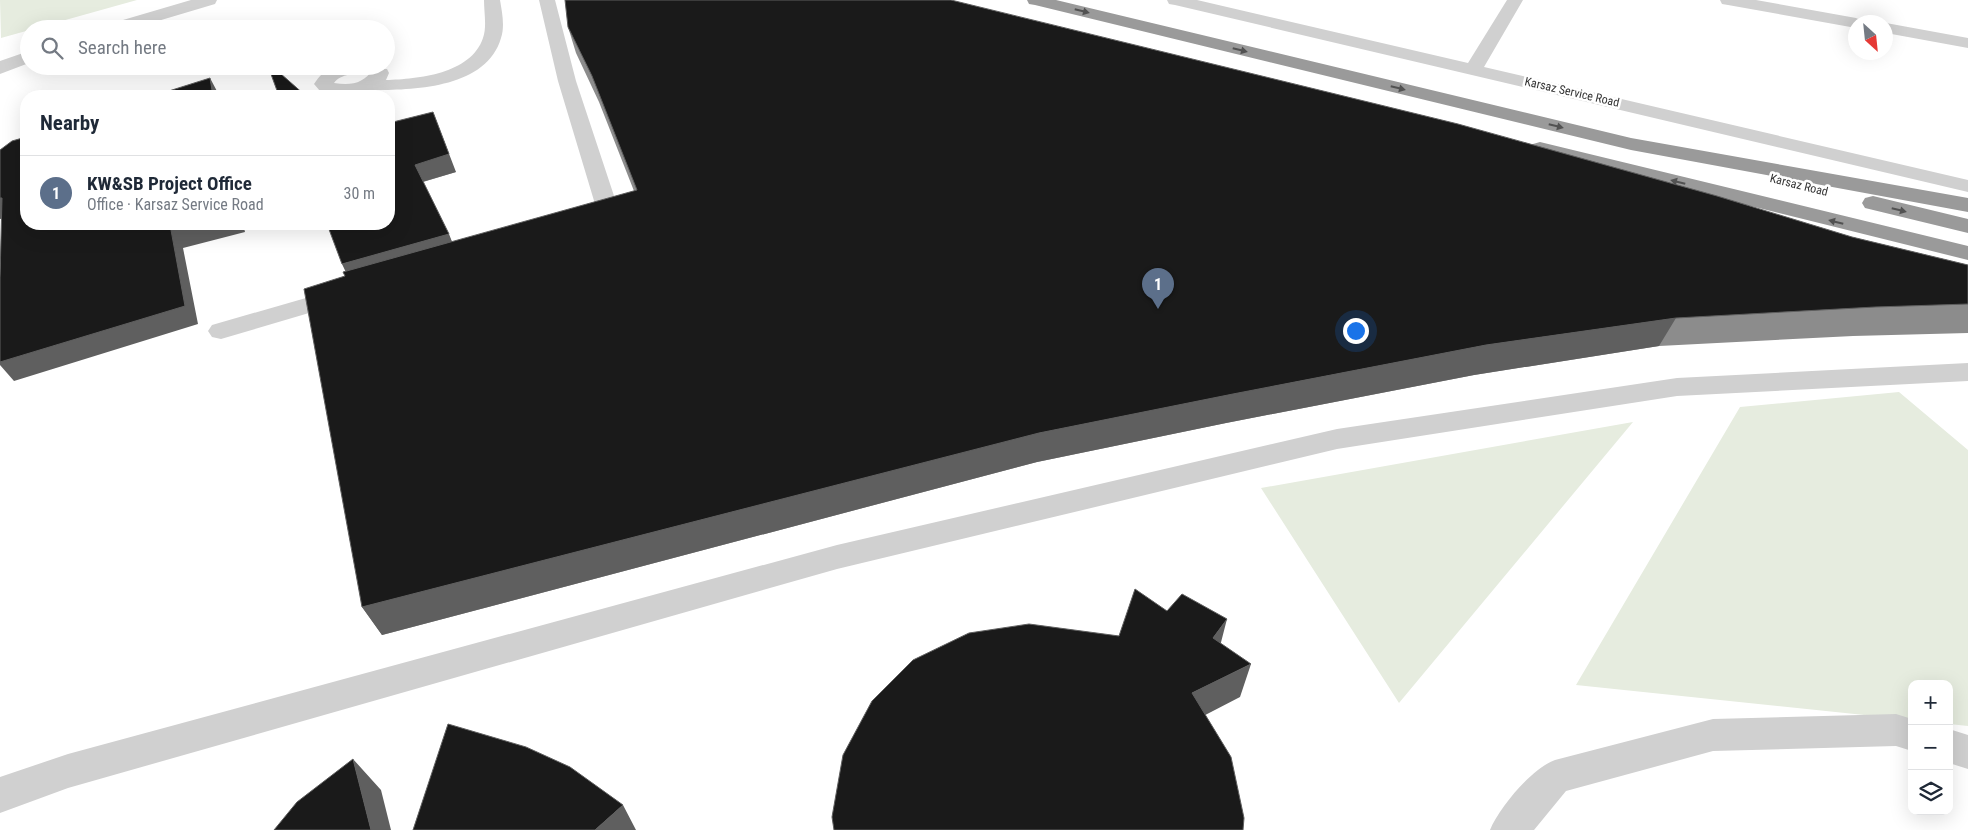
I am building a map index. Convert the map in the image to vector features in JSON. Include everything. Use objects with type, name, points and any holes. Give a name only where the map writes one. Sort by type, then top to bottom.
[{"type":"highway","points":[[1035,0],[1631,144],[1968,205]]},
{"type":"highway","points":[[1526,144],[1968,253]]},
{"type":"highway","name":"Karsaz Road","points":[[1631,144],[1968,226]]},
{"type":"highway","points":[[1873,231],[1968,260]]},
{"type":"street","points":[[142,20],[209,0]]},
{"type":"street","points":[[330,75],[324,84],[327,87],[350,90],[370,75],[389,88],[438,80],[469,66],[480,56],[492,40],[492,0]]},
{"type":"street","points":[[547,0],[567,81],[610,217],[572,228]]},
{"type":"street","name":"Karsaz Service Road","points":[[1175,0],[1474,68],[1968,186]]},
{"type":"street","points":[[1474,68],[1515,0]]},
{"type":"street","points":[[1728,0],[1848,22]]},
{"type":"street","points":[[1893,29],[1968,43]]},
{"type":"street","points":[[0,68],[20,60]]},
{"type":"street","points":[[221,331],[363,289]]},
{"type":"street","points":[[0,795],[77,769],[837,557],[1336,439],[1677,387],[1968,372]]},
{"type":"street","points":[[1509,830],[1555,777],[1713,735],[1896,730],[1908,734]]},
{"type":"street","points":[[1953,747],[1968,752]]},
{"type":"shaded area","points":[[0,0],[137,0],[65,20],[20,20],[20,33],[1,38]]},
{"type":"shaded area","points":[[1899,392],[1968,450],[1968,726],[1953,724],[1953,680],[1908,680],[1908,720],[1576,685],[1740,407]]},
{"type":"shaded area","points":[[1633,422],[1399,703],[1261,488]]},
{"type":"building","points":[[565,0],[951,0],[1458,124],[1717,196],[1852,237],[1968,265],[1968,304],[1676,318],[1486,345],[1039,433],[362,607],[304,289],[345,276],[343,272],[637,190],[592,76],[568,27]]},
{"type":"building","points":[[271,75],[282,75],[299,90],[277,90]]},
{"type":"building","points":[[210,78],[212,90],[172,90]]},
{"type":"building","points":[[433,112],[449,154],[415,165],[449,234],[342,264],[329,230],[395,230],[395,122]]},
{"type":"building","points":[[20,139],[20,230],[171,230],[185,306],[0,362],[2,198],[0,198],[0,150],[12,141]]},
{"type":"building","points":[[1135,589],[1167,611],[1182,594],[1227,619],[1213,638],[1251,664],[1192,693],[1231,757],[1244,818],[1243,830],[834,830],[832,817],[843,755],[872,701],[913,660],[969,633],[1029,624],[1119,636]]},
{"type":"building","points":[[448,724],[526,747],[570,767],[623,805],[595,830],[413,830]]},
{"type":"building","points":[[353,759],[371,830],[274,830],[297,802]]},
{"type":"place","name":"KW&SB Project Office","points":[[1158,309]]}]
